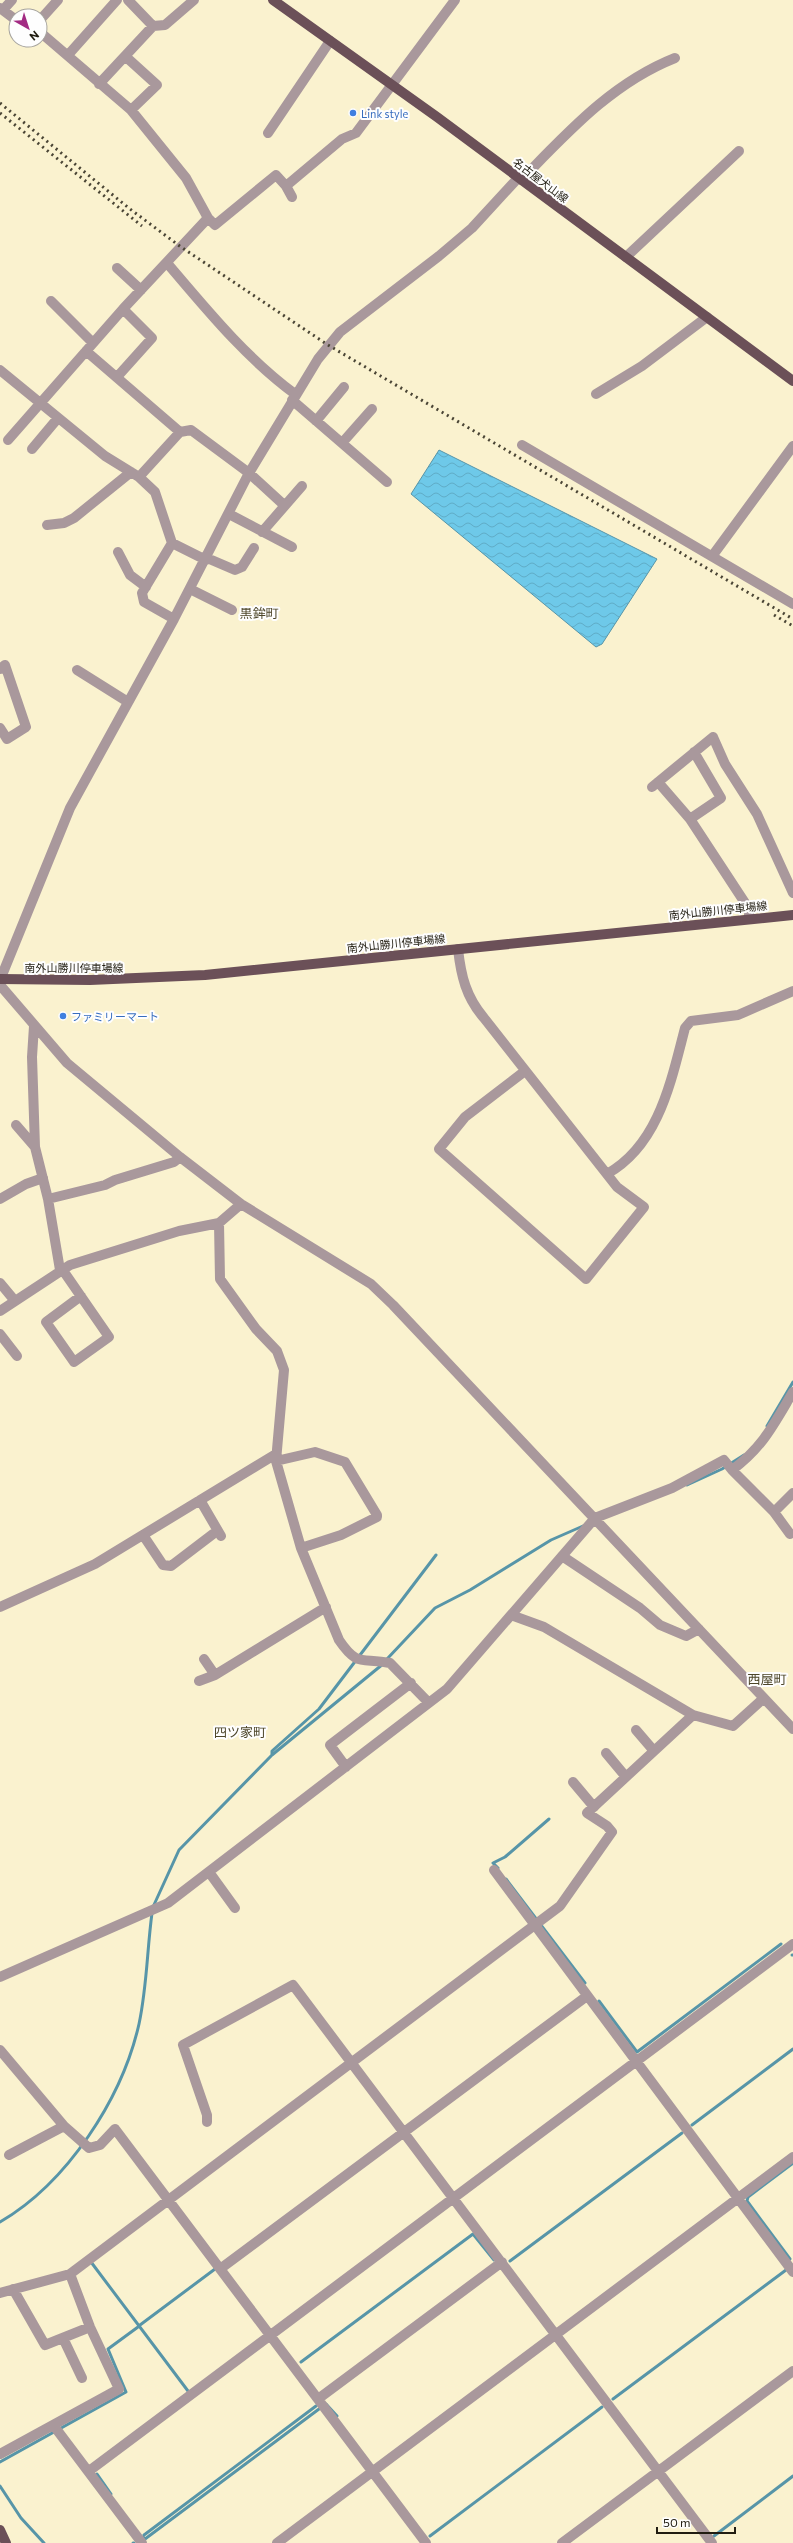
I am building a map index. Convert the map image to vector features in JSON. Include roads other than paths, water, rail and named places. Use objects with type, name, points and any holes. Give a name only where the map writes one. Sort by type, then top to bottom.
[{"type":"main road","name":"名古屋犬山線","points":[[273,0],[393,84],[793,381]]},
{"type":"main road","name":"南外山勝川停車場線","points":[[0,981],[90,980],[206,975],[793,915]]},
{"type":"main road","points":[[0,2530],[6,2543]]},
{"type":"street","points":[[1,9],[12,0]]},
{"type":"street","points":[[48,11],[58,0]]},
{"type":"street","points":[[68,54],[117,0]]},
{"type":"street","points":[[128,0],[153,26]]},
{"type":"street","points":[[99,84],[153,26],[164,25],[194,0]]},
{"type":"street","points":[[286,186],[342,139],[356,133],[455,0]]},
{"type":"street","points":[[48,38],[68,54],[99,84],[131,110],[186,178],[208,218],[215,225],[276,175],[286,186],[292,197]]},
{"type":"street","points":[[268,133],[330,41]]},
{"type":"street","points":[[125,56],[157,85],[131,110]]},
{"type":"street","points":[[675,58],[648,69],[623,85],[582,118],[519,179],[472,228],[445,252],[340,332],[324,349],[249,473],[174,619],[70,808],[3,964],[0,981],[34,1026],[67,1062],[180,1157],[240,1204],[371,1284],[598,1521],[793,1729]]},
{"type":"street","points":[[626,257],[739,151]]},
{"type":"street","points":[[8,440],[93,342],[208,218]]},
{"type":"street","points":[[167,263],[241,349],[294,397],[316,421],[387,482]]},
{"type":"street","points":[[117,268],[141,290]]},
{"type":"street","points":[[51,301],[93,342]]},
{"type":"street","points":[[116,377],[152,338],[123,309]]},
{"type":"street","points":[[596,394],[642,366],[707,317]]},
{"type":"street","points":[[86,351],[180,432]]},
{"type":"street","points":[[0,370],[104,456],[135,475],[155,492],[172,543],[206,559],[235,570],[242,567],[254,548]]},
{"type":"street","points":[[316,421],[344,387]]},
{"type":"street","points":[[342,443],[372,409]]},
{"type":"street","points":[[32,449],[58,418]]},
{"type":"street","points":[[47,525],[64,523],[74,518],[135,475],[180,432],[191,430],[249,473],[284,505]]},
{"type":"street","points":[[522,445],[793,604]]},
{"type":"street","points":[[713,556],[793,446]]},
{"type":"street","points":[[262,532],[302,486]]},
{"type":"street","points":[[229,514],[292,547]]},
{"type":"street","points":[[172,543],[142,593],[144,602],[174,619]]},
{"type":"street","points":[[118,552],[130,575],[146,586]]},
{"type":"street","points":[[190,589],[232,610]]},
{"type":"street","points":[[0,669],[5,665],[26,728],[7,739],[0,728]]},
{"type":"street","points":[[77,670],[128,702]]},
{"type":"street","points":[[749,919],[748,909],[690,819],[655,784],[713,737],[725,764],[757,814],[793,893]]},
{"type":"street","points":[[690,819],[721,798],[694,752]]},
{"type":"street","points":[[458,949],[461,978],[475,1008],[607,1174],[617,1187],[644,1207],[586,1279],[439,1149],[465,1117],[525,1071]]},
{"type":"street","points":[[607,1174],[618,1168],[635,1152],[650,1131],[669,1092],[685,1028],[691,1021],[738,1015],[793,991]]},
{"type":"street","points":[[34,1026],[32,1057],[35,1147],[48,1199],[61,1270],[81,1296],[109,1337],[74,1362],[46,1322],[81,1296]]},
{"type":"street","points":[[16,1125],[35,1147]]},
{"type":"street","points":[[48,1199],[105,1185],[115,1180],[174,1162],[180,1157]]},
{"type":"street","points":[[0,1199],[26,1184],[43,1178]]},
{"type":"street","points":[[0,1312],[61,1270],[179,1231],[219,1223],[240,1204]]},
{"type":"street","points":[[219,1223],[220,1279],[256,1329],[276,1351],[284,1370],[276,1457],[301,1548],[339,1640],[348,1654],[357,1661],[390,1663],[429,1703]]},
{"type":"street","points":[[0,1283],[15,1301]]},
{"type":"street","points":[[0,1334],[17,1356]]},
{"type":"street","points":[[732,1470],[751,1456],[765,1440],[793,1392]]},
{"type":"street","points":[[0,1607],[60,1582],[276,1457],[315,1452],[345,1462],[377,1517],[341,1535],[301,1548]]},
{"type":"street","points":[[0,1977],[168,1903],[209,1872],[446,1689],[562,1556],[598,1521],[672,1488],[724,1460],[774,1512],[790,1534]]},
{"type":"street","points":[[774,1512],[793,1493]]},
{"type":"street","points":[[143,1535],[163,1565],[171,1566],[217,1535],[200,1500]]},
{"type":"street","points":[[562,1556],[640,1608],[660,1625],[686,1636],[699,1629]]},
{"type":"street","points":[[199,1681],[215,1675],[326,1607]]},
{"type":"street","points":[[511,1615],[544,1627],[692,1715],[733,1726],[764,1698]]},
{"type":"street","points":[[204,1659],[215,1675]]},
{"type":"street","points":[[346,1767],[330,1745],[411,1683]]},
{"type":"street","points":[[0,2293],[70,2274],[560,1906],[612,1832],[607,1826],[587,1813],[692,1715]]},
{"type":"street","points":[[636,1730],[654,1751]]},
{"type":"street","points":[[606,1754],[626,1777]]},
{"type":"street","points":[[573,1782],[594,1807]]},
{"type":"street","points":[[494,1870],[738,2198],[791,2266]]},
{"type":"street","points":[[209,1872],[235,1908]]},
{"type":"street","points":[[89,2471],[453,2197],[792,1946]]},
{"type":"street","points":[[207,2122],[207,2115],[183,2045],[293,1985],[352,2061],[712,2543]]},
{"type":"street","points":[[220,2269],[587,1996]]},
{"type":"street","points":[[0,2050],[64,2126],[89,2148],[100,2145],[115,2129],[426,2543]]},
{"type":"street","points":[[9,2155],[64,2126]]},
{"type":"street","points":[[277,2543],[793,2157]]},
{"type":"street","points":[[318,2399],[502,2262]]},
{"type":"street","points":[[0,2454],[54,2426],[119,2389],[90,2327],[70,2274]]},
{"type":"street","points":[[13,2289],[45,2345],[90,2327]]},
{"type":"street","points":[[63,2338],[82,2378]]},
{"type":"street","points":[[562,2543],[793,2371]]},
{"type":"street","points":[[54,2426],[142,2543]]},
{"type":"water","points":[[439,450],[657,559],[602,644],[596,647],[411,494]]},
{"type":"waterway","points":[[767,1426],[793,1382]]},
{"type":"waterway","points":[[687,1485],[722,1469],[744,1455]]},
{"type":"waterway","points":[[387,1659],[435,1608],[470,1590],[551,1540],[583,1526]]},
{"type":"waterway","points":[[272,1755],[272,1751],[319,1709],[436,1555]]},
{"type":"waterway","points":[[153,1907],[179,1850],[272,1755],[383,1664]]},
{"type":"waterway","points":[[498,1868],[493,1863],[505,1857],[549,1819]]},
{"type":"waterway","points":[[506,1879],[585,1983]]},
{"type":"waterway","points":[[0,2222],[25,2205],[48,2185],[69,2162],[88,2136],[120,2081],[131,2052],[139,2024],[144,1996],[152,1913]]},
{"type":"waterway","points":[[599,2001],[637,2052],[781,1944]]},
{"type":"waterway","points":[[692,2125],[793,2049]]},
{"type":"waterway","points":[[510,2261],[682,2133]]},
{"type":"waterway","points":[[790,2259],[747,2201],[748,2197],[793,2163]]},
{"type":"waterway","points":[[301,2362],[473,2234],[494,2260]]},
{"type":"waterway","points":[[91,2262],[188,2391]]},
{"type":"waterway","points":[[140,2325],[215,2269]]},
{"type":"waterway","points":[[613,2399],[786,2270]]},
{"type":"waterway","points":[[0,2462],[126,2392],[108,2349],[138,2327]]},
{"type":"waterway","points":[[326,2404],[337,2416]]},
{"type":"waterway","points":[[144,2535],[316,2406]]},
{"type":"waterway","points":[[430,2536],[602,2407]]},
{"type":"waterway","points":[[143,2537],[145,2539],[319,2409]]},
{"type":"waterway","points":[[97,2474],[111,2494]]},
{"type":"waterway","points":[[714,2536],[793,2476]]},
{"type":"waterway","points":[[0,2486],[21,2518],[44,2543]]},
{"type":"railway","points":[[0,103],[130,209],[181,247],[328,345],[793,619]]},
{"type":"railway","points":[[0,113],[142,226]]},
{"type":"railway","points":[[774,615],[793,626]]},
{"type":"place","name":"Link style","points":[[353,113]]},
{"type":"place","name":"ファミリーマート","points":[[63,1016]]},
{"type":"district","name":"黒鉾町","points":[[259,613]]},
{"type":"district","name":"西屋町","points":[[767,1679]]},
{"type":"district","name":"四ツ家町","points":[[240,1732]]}]
